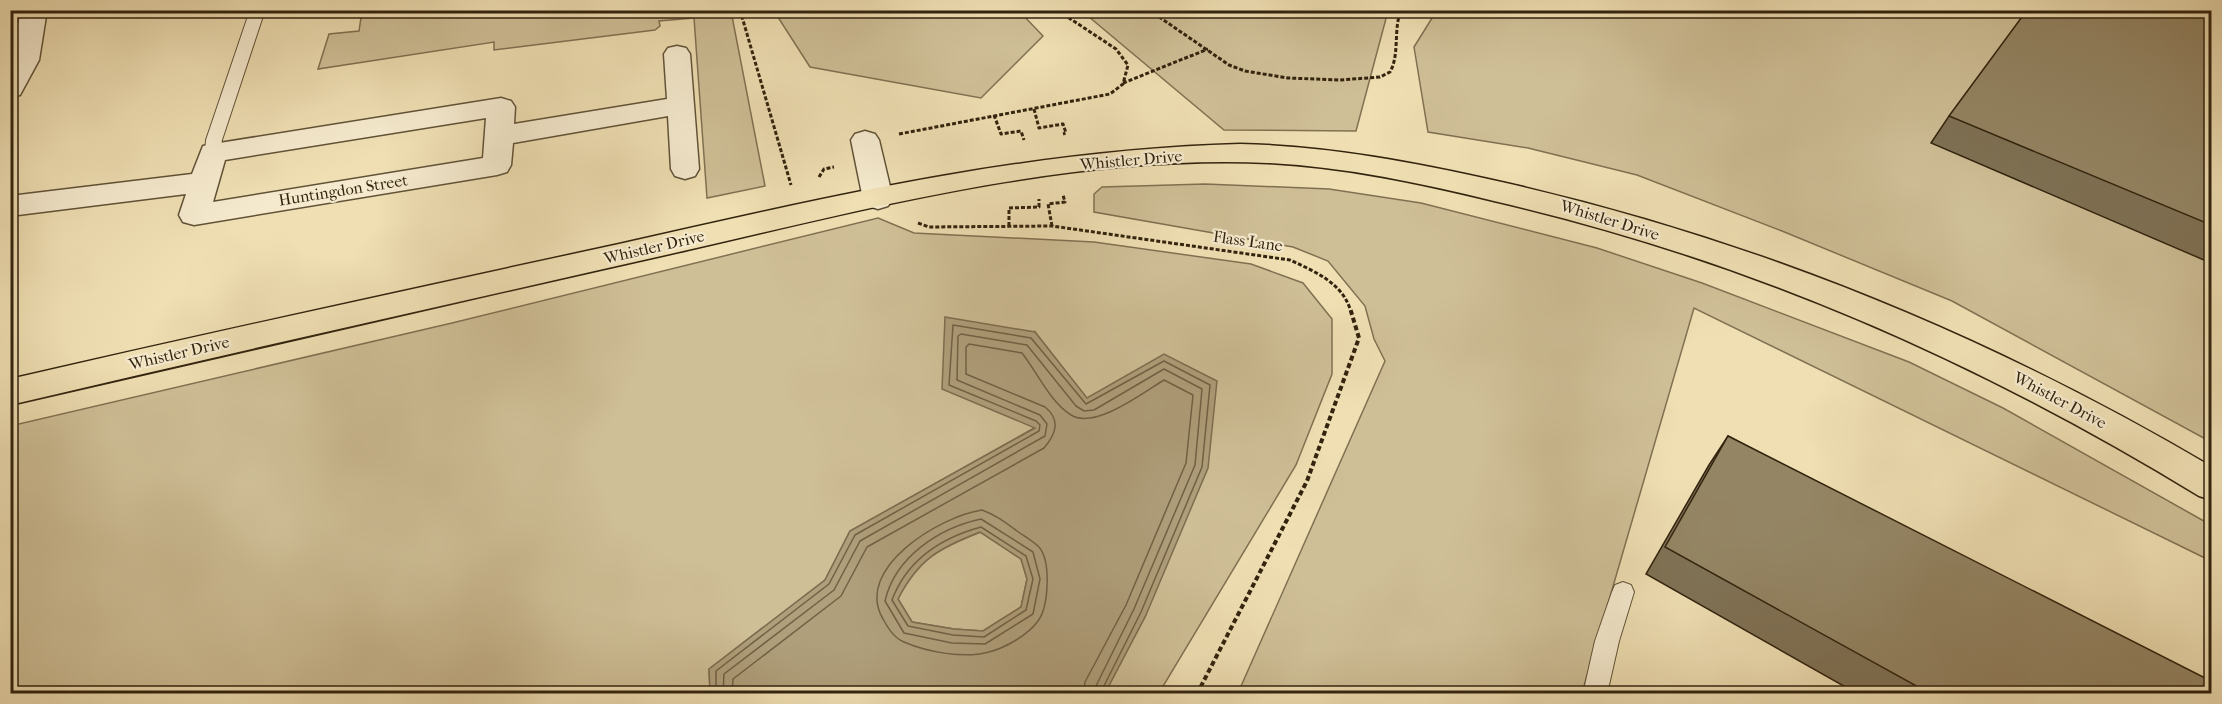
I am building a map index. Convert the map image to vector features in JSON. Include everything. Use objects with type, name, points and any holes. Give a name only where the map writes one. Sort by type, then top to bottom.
[{"type":"main road","name":"Whistler Drive","points":[[10,392],[888,197],[1032,169],[1138,157],[1242,153],[1311,157],[1363,164],[1537,199],[1791,278],[1973,354],[2159,451],[2211,484]]},
{"type":"street","points":[[10,89],[26,60],[34,10]]},
{"type":"street","points":[[676,54],[684,169]]},
{"type":"street","points":[[499,136],[680,105]]},
{"type":"street","name":"Huntingdon Street","points":[[501,107],[499,136],[496,165],[194,214],[213,153],[501,107]]},
{"type":"street","points":[[865,140],[888,197]]},
{"type":"street","points":[[10,206],[204,182]]},
{"type":"lane","points":[[213,153],[214,141],[258,10]]},
{"type":"lane","points":[[1595,693],[1607,641],[1623,592]]},
{"type":"path","points":[[740,10],[792,191]]},
{"type":"path","points":[[1057,10],[1116,49],[1128,64],[1123,84]]},
{"type":"path","points":[[1149,10],[1234,68],[1258,75],[1323,80],[1379,79],[1389,74],[1395,65],[1393,39],[1396,19],[1401,10]]},
{"type":"path","points":[[865,140],[1110,94],[1123,84],[1208,49]]},
{"type":"path","points":[[1034,109],[1039,128],[1063,124],[1066,133],[1057,134]]},
{"type":"path","points":[[994,116],[1001,134],[1021,131],[1027,151]]},
{"type":"path","points":[[1052,226],[1048,204],[1065,202],[1063,193]]},
{"type":"path","points":[[1010,226],[1009,208],[1039,207],[1038,196]]},
{"type":"path","name":"Flass Lane","points":[[888,197],[905,215],[929,227],[1052,226],[1290,260],[1317,272],[1346,295],[1359,338],[1307,481],[1197,693]]},
{"type":"shaded area","points":[[1437,10],[2211,11],[2211,442],[1952,301],[1782,231],[1637,175],[1528,148],[1428,132],[1414,47]]},
{"type":"shaded area","points":[[362,11],[731,11],[765,186],[707,198],[694,18],[659,21],[660,26],[655,30],[494,50],[494,42],[318,69],[329,34],[359,31]]},
{"type":"shaded area","points":[[774,11],[1019,11],[1043,36],[981,98],[810,67]]},
{"type":"shaded area","points":[[1082,11],[1388,11],[1356,131],[1224,130]]},
{"type":"shaded area","points":[[1205,184],[1329,189],[1421,203],[1597,248],[1702,283],[1909,362],[2003,408],[2211,525],[2211,561],[1694,308],[1582,693],[1238,693],[1385,361],[1374,339],[1365,306],[1328,261],[1293,247],[1094,212],[1094,194],[1102,187]]},
{"type":"shaded area","points":[[878,218],[914,233],[1094,242],[1251,264],[1303,283],[1332,319],[1332,374],[1296,465],[1159,693],[1105,693],[1146,615],[1087,399],[1035,332],[1036,427],[850,531],[825,580],[709,669],[710,693],[11,693],[10,426],[452,323]]},
{"type":"shaded area","points":[[981,532],[1021,559],[1027,579],[1021,607],[983,631],[912,622],[898,599],[914,574],[932,556]]},
{"type":"water","points":[[945,317],[1035,332],[1087,398],[1164,354],[1217,381],[1208,468],[1146,615],[1105,693],[710,693],[709,669],[825,580],[850,531],[1035,428],[942,389]],"holes":[[[980,532],[1021,559],[1027,579],[1021,607],[983,631],[912,622],[898,599],[913,574],[931,556]]]},
{"type":"building","points":[[2027,10],[2211,10],[2211,225],[1949,116]]},
{"type":"building","points":[[1728,436],[2211,681],[2211,693],[1929,693],[1665,547]]}]
